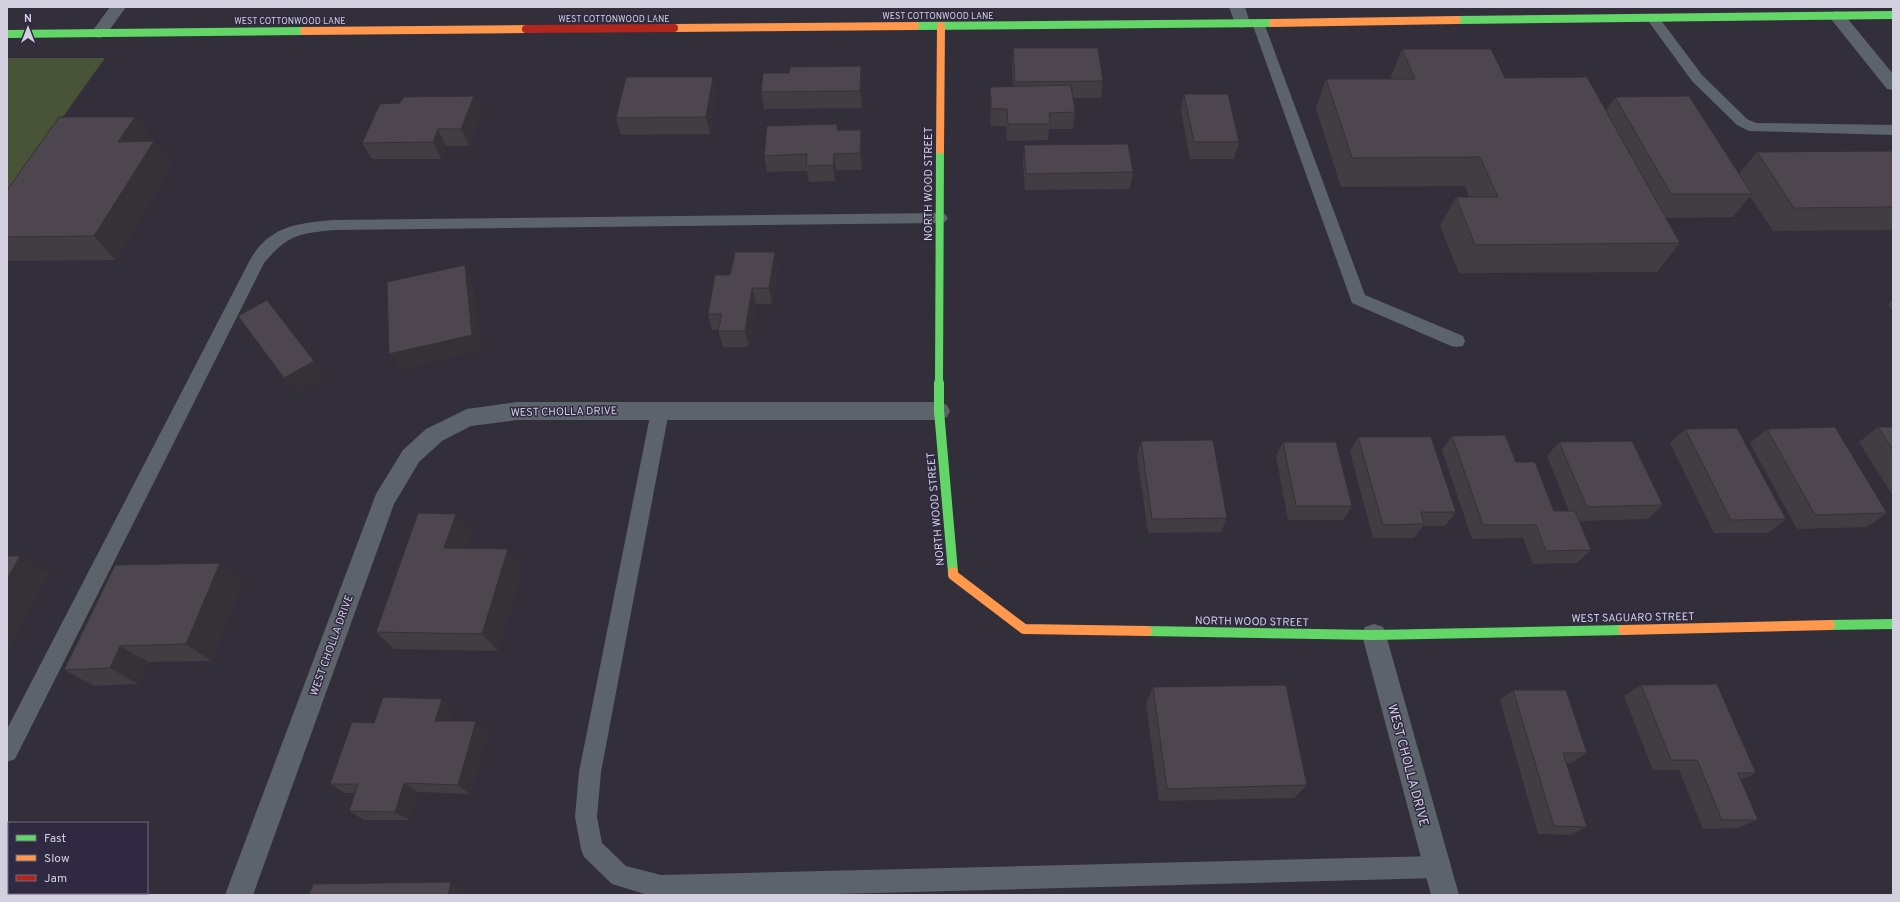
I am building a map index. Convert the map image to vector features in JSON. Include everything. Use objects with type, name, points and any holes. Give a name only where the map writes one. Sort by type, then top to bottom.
[{"type":"main road","name":"WEST COTTONWOOD LANE","points":[[7,34],[1250,23],[1893,15]]},
{"type":"main road","name":"NORTH WOOD STREET","points":[[941,26],[939,411],[953,575],[1024,629],[1374,635]]},
{"type":"main road","name":"WEST SAGUARO STREET","points":[[1374,635],[1893,624]]},
{"type":"street","points":[[99,33],[118,7]]},
{"type":"street","points":[[1237,7],[1250,23]]},
{"type":"street","points":[[1837,16],[1893,85]]},
{"type":"street","name":"WEST CHOLLA DRIVE","points":[[239,895],[384,501],[411,456],[434,435],[467,418],[517,411],[939,411]]},
{"type":"street","name":"WEST CHOLLA DRIVE","points":[[1374,635],[1445,895]]},
{"type":"lane","points":[[1652,18],[1697,78],[1742,122],[1754,128],[1893,130]]},
{"type":"lane","points":[[1250,23],[1358,299],[1457,341]]},
{"type":"lane","points":[[7,751],[258,260],[273,242],[285,233],[307,227],[333,225],[940,218]]},
{"type":"lane","points":[[660,411],[590,772],[586,817],[592,849],[620,876],[661,887],[1437,867]]},
{"type":"green space","points":[[7,58],[105,58],[7,195]]},
{"type":"building","points":[[1013,48],[1098,48],[1103,81],[1015,82]]},
{"type":"building","points":[[1402,49],[1491,49],[1505,78],[1587,77],[1680,243],[1475,245],[1456,197],[1498,197],[1480,157],[1352,158],[1326,79],[1415,79]]},
{"type":"building","points":[[861,66],[860,91],[761,92],[763,73],[789,73],[790,67]]},
{"type":"building","points":[[626,77],[713,77],[706,117],[616,118]]},
{"type":"building","points":[[1071,85],[1075,112],[1049,113],[1050,124],[1008,124],[1007,109],[992,109],[990,87]]},
{"type":"building","points":[[1184,94],[1228,94],[1239,142],[1194,142]]},
{"type":"building","points":[[474,96],[461,129],[438,129],[433,142],[362,143],[380,104],[400,103],[404,97]]},
{"type":"building","points":[[1689,96],[1752,194],[1671,194],[1615,97]]},
{"type":"building","points":[[59,117],[135,117],[118,142],[154,141],[94,236],[7,237],[7,190]]},
{"type":"building","points":[[837,124],[837,130],[861,130],[860,153],[834,154],[833,165],[806,166],[807,154],[764,156],[767,126]]},
{"type":"building","points":[[1128,144],[1133,172],[1026,174],[1024,145]]},
{"type":"building","points":[[1893,151],[1893,207],[1794,208],[1757,152]]},
{"type":"building","points":[[735,252],[775,252],[769,288],[752,288],[745,331],[718,331],[722,314],[708,314],[715,275],[730,275]]},
{"type":"building","points":[[465,265],[472,335],[389,354],[387,282]]},
{"type":"building","points":[[267,300],[314,361],[284,378],[238,316]]},
{"type":"building","points":[[1835,427],[1887,513],[1815,515],[1767,429]]},
{"type":"building","points":[[1878,427],[1893,427],[1893,450]]},
{"type":"building","points":[[1737,428],[1786,519],[1731,520],[1685,429]]},
{"type":"building","points":[[1505,435],[1516,462],[1535,462],[1554,511],[1575,511],[1591,550],[1546,551],[1536,525],[1483,525],[1452,436]]},
{"type":"building","points":[[1358,437],[1431,437],[1456,512],[1421,512],[1424,524],[1383,525]]},
{"type":"building","points":[[1213,440],[1227,518],[1152,519],[1141,441]]},
{"type":"building","points":[[1632,441],[1663,505],[1587,507],[1559,442]]},
{"type":"building","points":[[1283,442],[1336,442],[1352,506],[1296,506]]},
{"type":"building","points":[[418,513],[456,514],[444,548],[508,549],[482,634],[376,632]]},
{"type":"building","points":[[7,556],[20,556],[7,579]]},
{"type":"building","points":[[220,563],[186,644],[120,646],[110,668],[64,670],[115,565]]},
{"type":"building","points":[[1717,684],[1756,773],[1738,773],[1758,820],[1722,820],[1697,760],[1671,760],[1641,685]]},
{"type":"building","points":[[1286,685],[1307,785],[1167,789],[1153,687]]},
{"type":"building","points":[[1513,690],[1566,690],[1587,753],[1563,753],[1587,827],[1554,826]]},
{"type":"building","points":[[383,697],[442,699],[435,721],[476,721],[458,785],[404,783],[395,812],[349,811],[358,784],[330,784],[352,722],[374,723]]},
{"type":"building","points":[[451,882],[448,895],[309,895],[313,884]]},
{"type":"traffic: fast","points":[[1457,20],[1893,15]]},
{"type":"traffic: fast","points":[[915,26],[1273,23]]},
{"type":"traffic: fast","points":[[7,34],[304,31]]},
{"type":"traffic: fast","points":[[940,150],[939,411],[953,572]]},
{"type":"traffic: fast","points":[[1830,625],[1893,624]]},
{"type":"traffic: fast","points":[[1147,631],[1374,635],[1623,630]]},
{"type":"traffic: slow","points":[[1273,23],[1457,20]]},
{"type":"traffic: slow","points":[[674,28],[915,26]]},
{"type":"traffic: slow","points":[[940,150],[941,26]]},
{"type":"traffic: slow","points":[[304,31],[526,29]]},
{"type":"traffic: slow","points":[[953,572],[953,575],[1024,629],[1147,631]]},
{"type":"traffic: slow","points":[[1623,630],[1830,625]]},
{"type":"traffic: jam","points":[[526,29],[674,28]]}]
